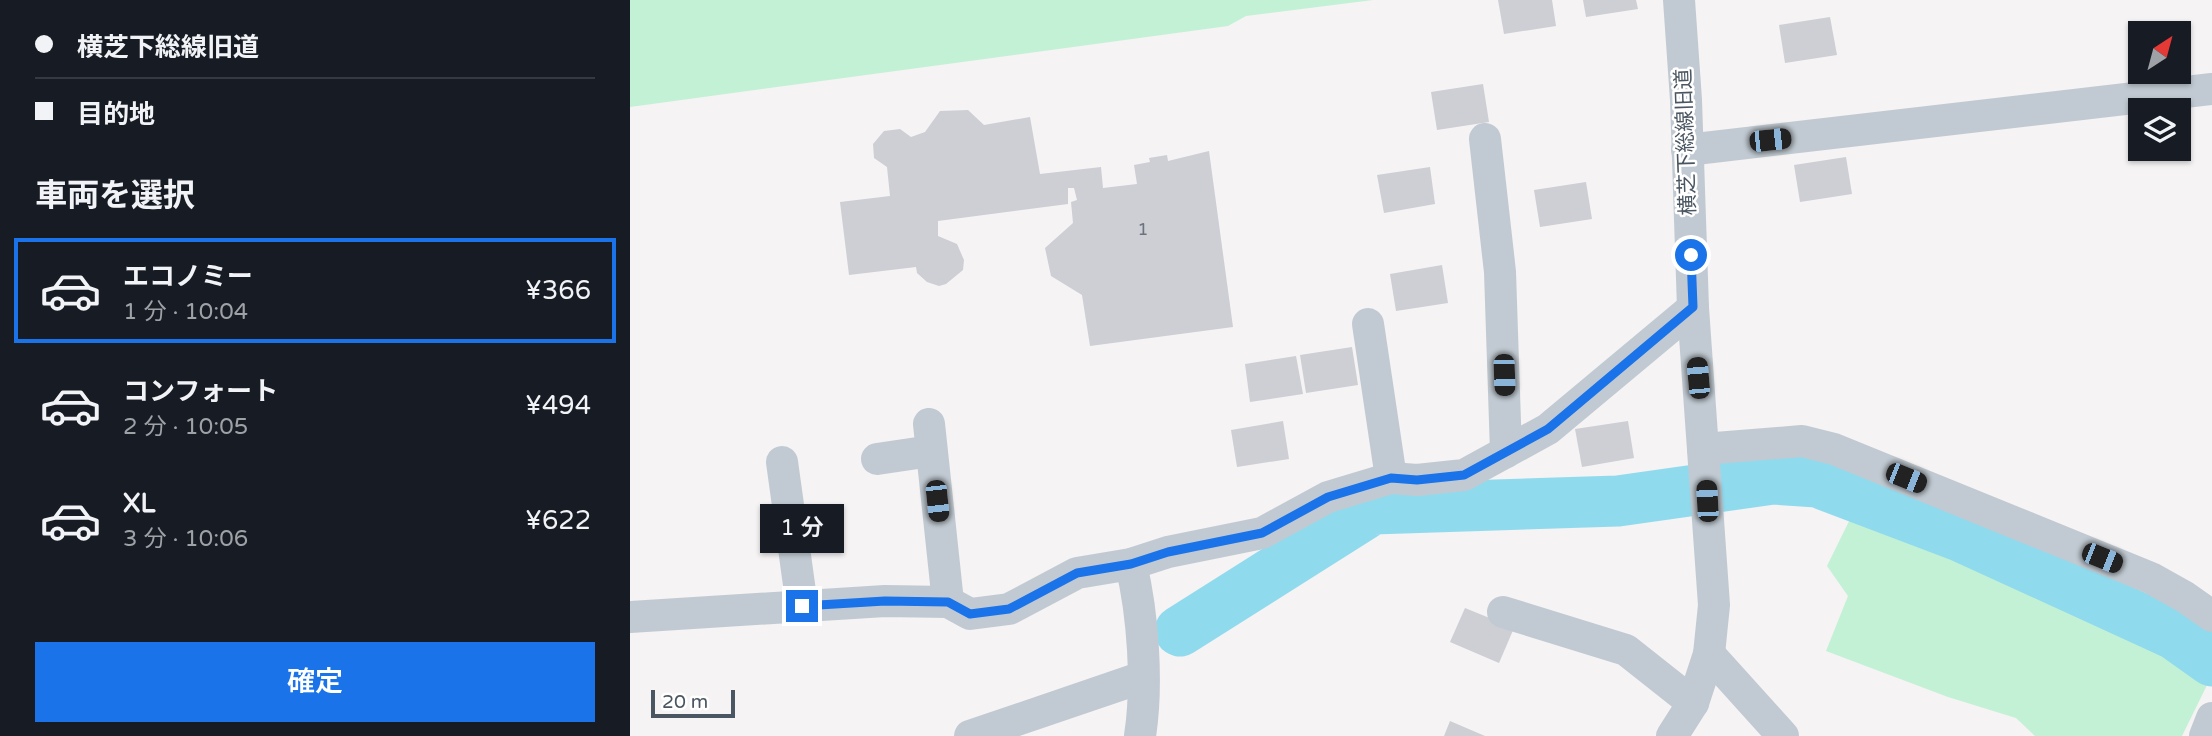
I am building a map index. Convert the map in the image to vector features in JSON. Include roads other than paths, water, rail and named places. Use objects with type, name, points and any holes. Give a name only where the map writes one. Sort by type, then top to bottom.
[{"type":"street","name":"横芝下総線旧道","points":[[1672,736],[1693,703],[1709,654],[1714,605],[1693,307],[1688,150],[1679,0]]},
{"type":"street","points":[[1688,150],[2212,89]]},
{"type":"street","points":[[1485,139],[1500,272],[1506,452]]},
{"type":"street","points":[[630,617],[885,601],[948,602],[970,614],[1009,609],[1077,573],[1131,564],[1168,552],[1262,533],[1328,497],[1391,478],[1417,480],[1464,475],[1548,429],[1693,307]]},
{"type":"street","points":[[1368,324],[1391,478]]},
{"type":"street","points":[[877,459],[930,437],[948,602]]},
{"type":"street","points":[[1703,449],[1802,441],[1834,449],[2151,578],[2212,616]]},
{"type":"street","points":[[782,462],[802,606]]},
{"type":"street","points":[[1131,564],[1138,593],[1143,677],[1144,707],[1140,736]]},
{"type":"street","points":[[1503,612],[1626,650],[1693,703]]},
{"type":"street","points":[[1709,654],[1783,736]]},
{"type":"street","points":[[970,736],[1143,677]]},
{"type":"street","points":[[2205,736],[2212,718]]},
{"type":"waterway","points":[[1180,631],[1373,509],[1618,501],[1773,479],[1817,482],[1962,537],[2174,634],[2212,661]]}]
